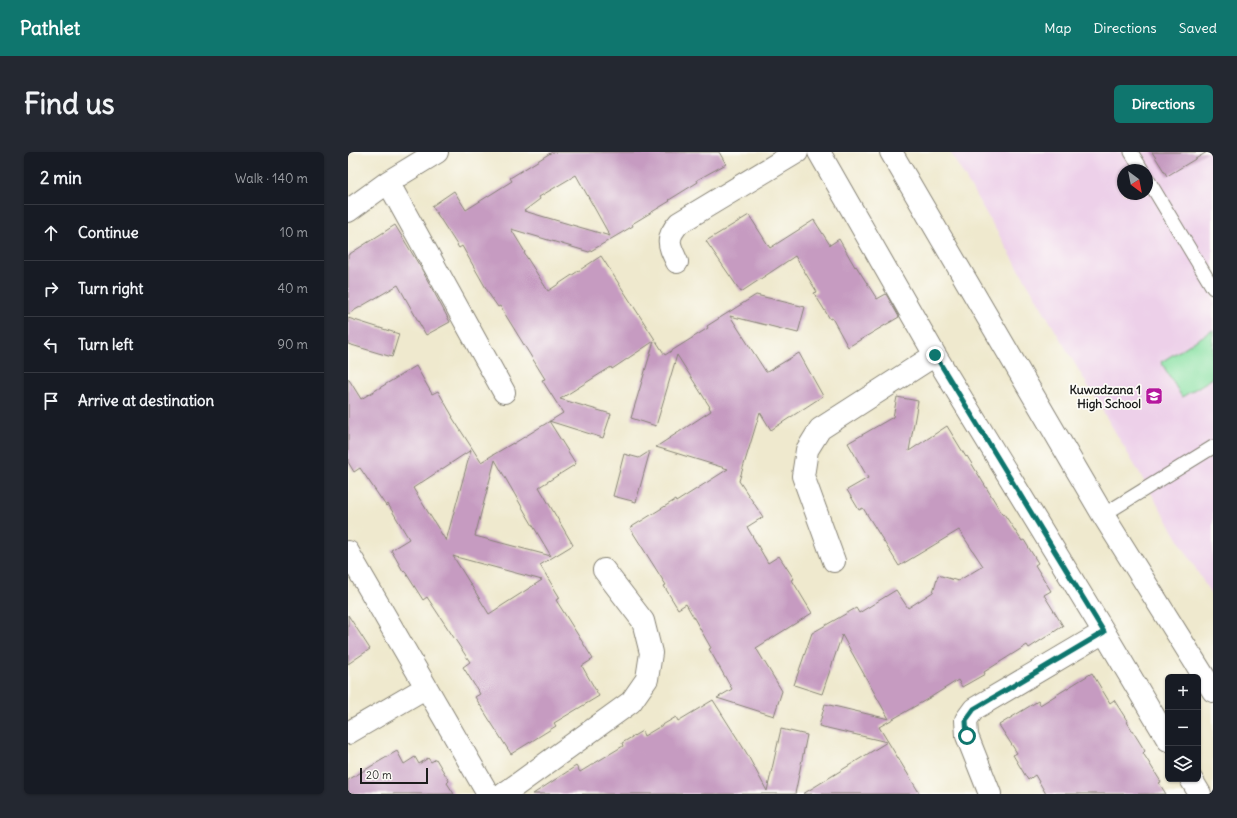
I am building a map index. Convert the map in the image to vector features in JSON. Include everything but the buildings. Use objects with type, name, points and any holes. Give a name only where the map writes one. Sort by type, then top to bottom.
[{"type":"street","points":[[348,211],[388,182],[438,152]]},
{"type":"street","points":[[677,262],[669,244],[670,236],[679,223],[797,152]]},
{"type":"street","points":[[819,152],[935,355],[1165,735]]},
{"type":"street","points":[[891,152],[1104,515],[1213,691]]},
{"type":"street","points":[[388,182],[504,392]]},
{"type":"street","points":[[834,561],[803,476],[807,450],[820,429],[935,355]]},
{"type":"street","points":[[348,552],[488,794]]},
{"type":"street","points":[[504,794],[631,702],[647,679],[651,653],[642,621],[604,570]]},
{"type":"street","points":[[990,794],[967,736],[966,720],[974,709],[1104,632]]},
{"type":"street","points":[[348,733],[426,688]]},
{"type":"street","points":[[1193,782],[1200,794]]},
{"type":"lane","points":[[1131,152],[1138,164]]},
{"type":"lane","points":[[1153,188],[1213,288]]},
{"type":"lane","points":[[1104,515],[1213,447]]},
{"type":"shaded area","name":"Kuwadzana 1 High School","points":[[950,152],[1213,152],[1213,598]]},
{"type":"green space","points":[[1213,330],[1213,378],[1182,397],[1161,362]]},
{"type":"place","name":"Kuwadzana 1 High School","points":[[1154,396]]},
{"type":"route","points":[[935,355],[1104,632],[974,709],[966,720],[967,736]]}]
